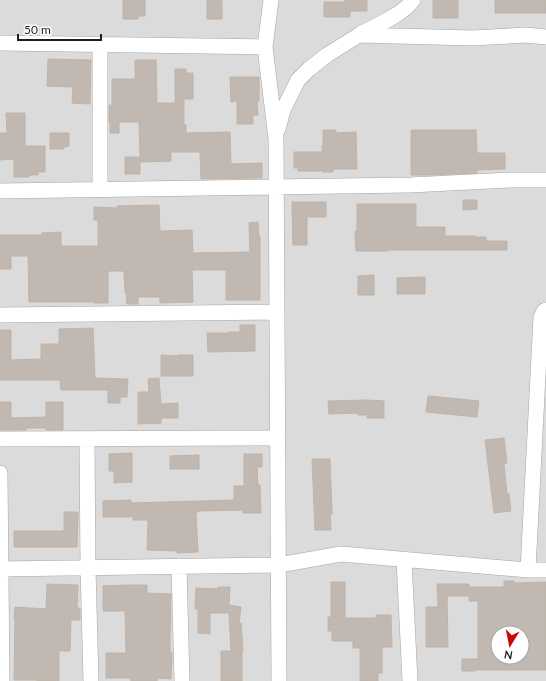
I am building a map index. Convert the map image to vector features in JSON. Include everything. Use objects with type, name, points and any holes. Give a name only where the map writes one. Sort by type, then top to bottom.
[{"type":"street","points":[[271,0],[265,47],[276,139],[279,681]]},
{"type":"street","points":[[276,139],[283,110],[298,80],[309,68],[359,35],[400,13],[413,0]]},
{"type":"street","points":[[359,35],[472,38],[526,35],[546,37]]},
{"type":"street","points":[[0,43],[265,47]]},
{"type":"street","points":[[100,44],[100,189]]},
{"type":"street","points":[[0,190],[410,185],[510,180],[546,180]]},
{"type":"street","points":[[528,570],[541,317],[546,310]]},
{"type":"street","points":[[0,315],[277,312]]},
{"type":"street","points":[[0,440],[278,438]]},
{"type":"street","points":[[87,439],[91,681]]},
{"type":"street","points":[[0,473],[2,681]]},
{"type":"street","points":[[0,569],[279,565],[341,554],[528,570],[546,570]]},
{"type":"street","points":[[404,560],[410,681]]},
{"type":"street","points":[[179,566],[182,681]]},
{"type":"shaded area","points":[[0,0],[546,0],[546,681],[0,681]]},
{"type":"building","points":[[123,0],[145,0],[145,16],[138,16],[138,19],[123,19]]},
{"type":"building","points":[[207,0],[222,0],[222,19],[207,19]]},
{"type":"building","points":[[345,0],[367,0],[367,11],[350,11],[350,17],[324,17],[324,2],[345,2]]},
{"type":"building","points":[[433,0],[458,0],[458,18],[433,18]]},
{"type":"building","points":[[495,0],[546,0],[546,13],[495,13]]},
{"type":"building","points":[[48,59],[91,60],[90,104],[72,103],[73,87],[47,86]]},
{"type":"building","points":[[135,60],[156,60],[157,103],[175,103],[175,69],[186,69],[186,73],[193,73],[193,99],[184,99],[184,125],[186,125],[186,133],[230,132],[231,164],[262,163],[262,178],[201,179],[200,152],[171,152],[171,161],[140,162],[140,174],[125,174],[125,157],[140,157],[139,122],[119,122],[119,133],[110,133],[109,105],[112,105],[112,79],[135,79]]},
{"type":"building","points":[[230,77],[259,77],[259,101],[257,101],[258,115],[253,115],[253,124],[237,124],[237,101],[231,102]]},
{"type":"building","points":[[6,113],[25,113],[25,146],[45,146],[45,172],[38,172],[38,175],[29,175],[29,177],[14,177],[14,159],[0,160],[0,133],[7,133]]},
{"type":"building","points":[[323,130],[336,130],[336,133],[356,132],[357,169],[333,169],[333,172],[323,172],[298,171],[298,168],[294,168],[294,152],[322,152]]},
{"type":"building","points":[[412,130],[476,130],[477,153],[505,153],[505,169],[477,170],[477,173],[411,175]]},
{"type":"building","points":[[50,133],[69,133],[69,146],[64,147],[64,149],[50,149]]},
{"type":"building","points":[[463,200],[477,200],[477,209],[463,210]]},
{"type":"building","points":[[292,202],[326,202],[326,217],[307,217],[307,245],[293,245]]},
{"type":"building","points":[[357,204],[416,204],[416,227],[445,227],[445,236],[476,236],[486,237],[486,241],[507,241],[507,250],[356,251],[355,231],[357,231]]},
{"type":"building","points":[[159,205],[160,231],[192,230],[193,253],[250,252],[249,223],[258,222],[260,237],[260,300],[226,300],[226,270],[192,270],[193,302],[160,303],[160,297],[138,297],[138,304],[127,304],[124,271],[108,271],[108,303],[29,302],[28,256],[11,256],[11,269],[0,269],[0,235],[42,235],[42,233],[61,232],[61,246],[98,246],[98,220],[94,220],[94,207],[117,208],[117,206]]},
{"type":"building","points":[[374,275],[374,295],[358,295],[358,276]]},
{"type":"building","points":[[425,277],[425,294],[397,294],[397,278]]},
{"type":"building","points":[[240,325],[255,325],[255,351],[208,352],[207,333],[240,332]]},
{"type":"building","points":[[93,328],[95,378],[128,379],[127,397],[120,397],[120,403],[108,403],[108,390],[61,390],[60,380],[0,380],[0,330],[11,330],[11,360],[41,359],[41,344],[59,344],[59,329]]},
{"type":"building","points":[[161,355],[193,355],[193,376],[161,376]]},
{"type":"building","points":[[159,378],[161,404],[178,403],[178,418],[161,418],[161,423],[138,424],[138,392],[149,392],[148,379]]},
{"type":"building","points":[[428,396],[479,401],[477,417],[426,412]]},
{"type":"building","points":[[328,401],[384,401],[384,418],[367,418],[367,415],[358,415],[358,413],[329,414]]},
{"type":"building","points":[[0,402],[11,402],[11,418],[46,417],[46,402],[63,402],[63,430],[26,428],[26,430],[0,430]]},
{"type":"building","points":[[504,438],[507,463],[504,464],[507,494],[509,494],[511,511],[494,513],[485,440]]},
{"type":"building","points":[[132,453],[132,482],[114,483],[114,471],[109,471],[109,454]]},
{"type":"building","points":[[244,454],[262,454],[262,467],[257,467],[258,485],[260,485],[261,513],[243,513],[243,510],[196,512],[198,552],[177,553],[177,551],[147,550],[148,520],[133,520],[133,517],[103,517],[103,501],[131,500],[131,503],[234,500],[234,486],[244,486]]},
{"type":"building","points":[[199,455],[199,469],[170,469],[170,456]]},
{"type":"building","points":[[312,459],[330,459],[332,514],[330,514],[331,530],[315,530]]},
{"type":"building","points":[[64,512],[78,512],[77,547],[14,547],[14,531],[64,531]]},
{"type":"building","points":[[504,581],[514,581],[514,583],[546,582],[546,670],[462,671],[462,659],[478,659],[478,601],[469,601],[469,596],[447,596],[448,647],[426,647],[426,607],[438,607],[437,584],[469,584],[469,587],[504,587]]},
{"type":"building","points":[[331,582],[345,582],[345,618],[376,618],[376,615],[391,615],[392,647],[382,647],[382,673],[378,673],[378,681],[360,681],[360,648],[353,648],[353,641],[332,641],[332,631],[328,631],[328,617],[331,617]]},
{"type":"building","points":[[47,584],[78,585],[77,608],[80,608],[80,620],[71,620],[70,651],[59,651],[59,681],[14,680],[15,607],[46,609]]},
{"type":"building","points":[[147,585],[147,593],[171,594],[171,679],[158,678],[157,681],[131,681],[130,678],[106,678],[106,653],[126,653],[125,611],[103,611],[103,586]]},
{"type":"building","points":[[218,587],[230,587],[229,605],[241,607],[239,624],[241,623],[243,650],[242,681],[221,681],[221,651],[231,651],[229,613],[210,613],[210,634],[198,633],[198,609],[195,609],[196,588],[218,589]]}]
